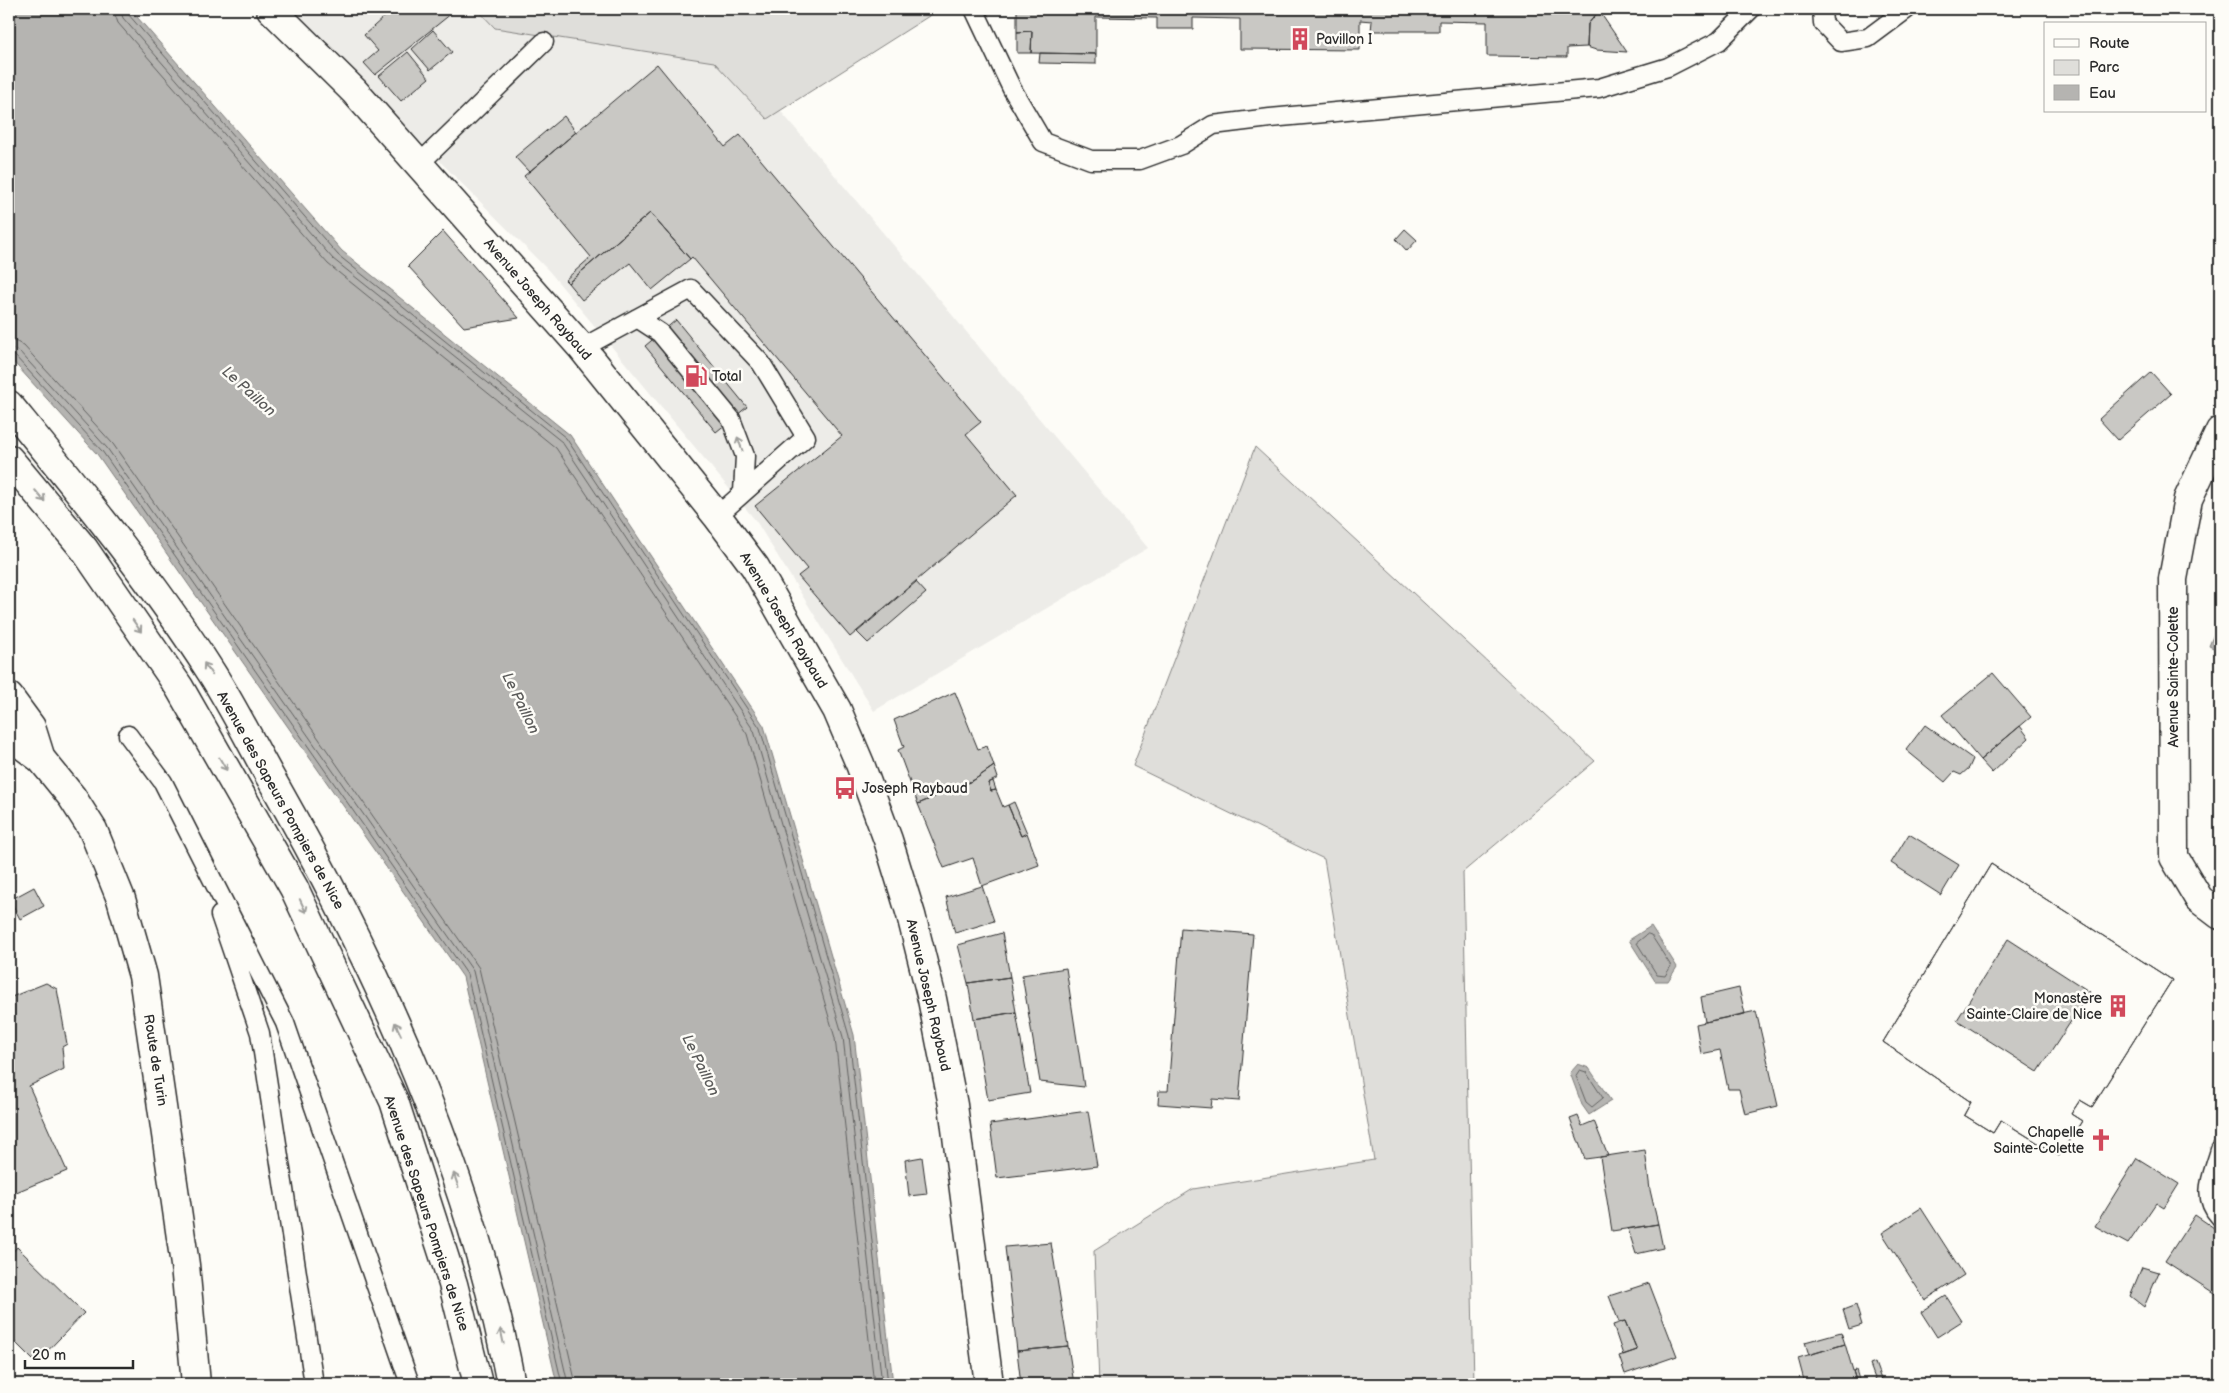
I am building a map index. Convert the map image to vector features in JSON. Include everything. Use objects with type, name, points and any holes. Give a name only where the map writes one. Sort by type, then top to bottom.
[{"type":"main road","name":"Avenue Joseph Raybaud","points":[[271,9],[354,92],[582,348],[717,516],[755,567],[837,710],[860,764],[900,878],[932,999],[954,1105],[989,1384]]},
{"type":"main road","name":"Avenue des Sapeurs Pompiers de Nice","points":[[9,405],[114,533],[211,672],[325,874],[423,1082],[469,1221],[501,1334],[511,1384]]},
{"type":"main road","name":"Avenue Sainte-Colette","points":[[2220,431],[2188,499],[2173,579],[2174,857],[2199,899],[2220,915]]},
{"type":"main road","name":"Avenue des Sapeurs Pompiers de Nice","points":[[9,459],[84,549],[179,687],[294,888],[394,1101],[452,1284],[478,1384]]},
{"type":"main road","name":"Route de Turin","points":[[9,697],[31,727],[41,759]]},
{"type":"main road","name":"Route de Turin","points":[[9,735],[41,759],[72,797],[93,830],[121,899],[143,976],[185,1265],[196,1384]]},
{"type":"lane","points":[[974,9],[1012,89],[1043,142],[1091,160],[1140,160],[1181,145],[1214,125],[1270,118],[1599,88],[1668,67],[1719,41],[1751,9]]},
{"type":"lane","points":[[1822,9],[1823,23],[1841,42],[1868,38],[1907,9]]},
{"type":"lane","points":[[419,164],[544,42]]},
{"type":"lane","points":[[582,348],[691,289],[761,363],[806,437],[717,516]]},
{"type":"lane","points":[[637,318],[660,333],[731,419],[745,456],[743,492]]},
{"type":"lane","points":[[128,735],[163,782],[286,1023],[410,1384]]},
{"type":"lane","points":[[202,860],[260,1033],[314,1384]]},
{"type":"lane","points":[[2220,1150],[2208,1192],[2211,1208],[2220,1217]]},
{"type":"shaded area","points":[[288,9],[704,9],[721,40],[1148,548],[874,711],[756,521],[549,271]]},
{"type":"green space","points":[[477,9],[940,9],[767,119],[714,62],[495,28]]},
{"type":"green space","points":[[1255,447],[1595,761],[1463,872],[1474,1384],[1099,1384],[1094,1251],[1193,1189],[1374,1160],[1324,859],[1133,766]]},
{"type":"water","name":"Le Paillon","points":[[9,9],[130,9],[342,251],[570,435],[764,726],[854,1035],[893,1384],[557,1384],[463,977],[97,454],[9,357]]},
{"type":"water","points":[[2220,619],[2220,651],[2209,646]]},
{"type":"water","points":[[1651,926],[1677,967],[1668,981],[1655,981],[1629,940]]},
{"type":"water","points":[[1578,1064],[1589,1068],[1611,1101],[1589,1115],[1582,1105],[1570,1073]]},
{"type":"building","points":[[337,9],[347,9],[342,14]]},
{"type":"building","points":[[393,9],[457,9],[375,75],[364,63],[378,51],[364,35]]},
{"type":"building","name":"Pavillon I","points":[[1017,9],[1598,9],[1599,11],[1588,24],[1587,47],[1567,48],[1567,57],[1487,56],[1487,22],[1439,21],[1439,31],[1371,31],[1372,21],[1360,20],[1360,50],[1240,49],[1240,19],[1193,18],[1193,29],[1157,29],[1157,18],[1096,17],[1096,54],[1031,53],[1032,31],[1017,32]]},
{"type":"building","points":[[1599,11],[1627,52],[1596,50],[1587,47],[1588,24]]},
{"type":"building","points":[[433,30],[452,52],[430,70],[412,49]]},
{"type":"building","points":[[1032,31],[1031,53],[1017,53],[1017,32]]},
{"type":"building","points":[[408,52],[429,78],[401,101],[379,76]]},
{"type":"building","points":[[1040,53],[1096,54],[1096,64],[1039,63]]},
{"type":"building","points":[[657,64],[725,147],[740,135],[981,422],[966,434],[1017,495],[850,637],[798,576],[807,569],[755,506],[842,436],[692,257],[690,259],[650,213],[568,283],[565,280],[591,257],[524,176]]},
{"type":"building","points":[[564,116],[576,132],[529,172],[515,157]]},
{"type":"building","points":[[650,213],[690,259],[652,290],[630,263],[582,300],[568,283]]},
{"type":"building","points":[[1405,229],[1417,240],[1407,251],[1396,239]]},
{"type":"building","points":[[443,231],[519,318],[464,327],[408,266]]},
{"type":"building","name":"Total","points":[[676,320],[747,407],[716,432],[645,346]]},
{"type":"building","points":[[2151,372],[2171,394],[2118,440],[2099,419]]},
{"type":"building","points":[[916,582],[926,593],[868,643],[857,632]]},
{"type":"building","points":[[1993,673],[2031,717],[1980,760],[1942,715]]},
{"type":"building","points":[[955,692],[978,749],[987,746],[994,766],[974,780],[918,804],[898,750],[904,747],[894,720]]},
{"type":"building","points":[[1925,725],[1973,759],[1969,768],[1961,775],[1954,772],[1945,782],[1906,750]]},
{"type":"building","points":[[2020,726],[2029,738],[1992,773],[1980,760]]},
{"type":"building","points":[[994,766],[998,778],[988,783],[991,791],[996,790],[1003,807],[1008,805],[1021,836],[1027,833],[1039,865],[982,886],[973,858],[944,868],[918,804],[974,780]]},
{"type":"building","points":[[993,781],[996,790],[991,791],[988,783]]},
{"type":"building","points":[[1014,802],[1027,833],[1021,836],[1008,805]]},
{"type":"building","points":[[1909,834],[1959,865],[1941,895],[1891,863]]},
{"type":"building","name":"Monastère Sainte-Claire de Nice","points":[[1991,864],[2172,980],[2092,1107],[2080,1100],[2071,1114],[2082,1121],[2059,1156],[2001,1120],[1993,1133],[1964,1115],[1971,1102],[1883,1042]],"holes":[[[2008,939],[2090,992],[2038,1072],[1957,1020]]]},
{"type":"building","name":"Monastère Sainte-Claire de Nice","points":[[1991,864],[2172,980],[2092,1107],[2080,1100],[2071,1114],[2082,1121],[2059,1156],[2001,1120],[1993,1133],[1964,1115],[1971,1102],[1883,1042]]},
{"type":"building","points":[[982,886],[994,921],[955,933],[946,897]]},
{"type":"building","points":[[34,887],[44,906],[20,919],[10,900]]},
{"type":"building","points":[[1181,928],[1253,934],[1239,1101],[1212,1099],[1211,1108],[1158,1104],[1159,1091],[1168,1091]]},
{"type":"building","points":[[1002,933],[1010,977],[968,983],[958,945]]},
{"type":"building","points":[[1066,968],[1084,1087],[1040,1082],[1022,975]]},
{"type":"building","points":[[1010,977],[1016,1012],[974,1019],[968,983]]},
{"type":"building","points":[[46,983],[57,989],[67,1044],[62,1047],[64,1069],[29,1086],[67,1171],[9,1195],[9,998]]},
{"type":"building","points":[[1739,988],[1745,1014],[1705,1022],[1701,997]]},
{"type":"building","points":[[1756,1011],[1778,1106],[1745,1114],[1739,1089],[1728,1089],[1720,1050],[1701,1054],[1696,1024]]},
{"type":"building","points":[[1016,1012],[1030,1093],[988,1100],[974,1019]]},
{"type":"building","points":[[1088,1111],[1097,1166],[997,1178],[990,1124]]},
{"type":"building","points":[[1578,1116],[1582,1126],[1594,1121],[1608,1156],[1585,1159],[1570,1119]]},
{"type":"building","points":[[1645,1150],[1650,1190],[1658,1224],[1612,1231],[1600,1157]]},
{"type":"building","points":[[922,1157],[927,1194],[909,1196],[905,1160]]},
{"type":"building","points":[[2137,1158],[2179,1184],[2164,1208],[2156,1203],[2128,1244],[2095,1226]]},
{"type":"building","points":[[1921,1208],[1964,1275],[1925,1300],[1882,1233]]},
{"type":"building","points":[[2195,1215],[2220,1232],[2220,1297],[2165,1261]]},
{"type":"building","points":[[1658,1224],[1663,1248],[1636,1254],[1628,1229]]},
{"type":"building","points":[[1051,1243],[1068,1346],[1017,1351],[1005,1247]]},
{"type":"building","points":[[17,1247],[84,1313],[36,1363],[9,1336],[9,1256]]},
{"type":"building","points":[[2142,1267],[2159,1272],[2144,1307],[2130,1296]]},
{"type":"building","points":[[1649,1283],[1677,1356],[1625,1374],[1619,1356],[1637,1350],[1625,1321],[1619,1322],[1609,1296]]},
{"type":"building","points":[[1946,1296],[1962,1321],[1937,1337],[1921,1312]]},
{"type":"building","points":[[1856,1305],[1862,1325],[1849,1329],[1843,1310]]},
{"type":"building","points":[[1625,1321],[1637,1350],[1623,1355],[1613,1325]]},
{"type":"building","points":[[1841,1332],[1845,1344],[1809,1355],[1805,1342]]},
{"type":"building","points":[[1845,1344],[1857,1384],[1805,1384],[1798,1358]]},
{"type":"building","points":[[1068,1346],[1074,1384],[1021,1384],[1017,1351]]},
{"type":"building","points":[[1875,1363],[1882,1382],[1877,1384],[1870,1365]]},
{"type":"building","points":[[1856,1370],[1860,1383],[1857,1384],[1853,1371]]},
{"type":"place","name":"Pavillon I","points":[[1300,39]]},
{"type":"place","name":"Total","points":[[696,376]]},
{"type":"place","name":"Joseph Raybaud","points":[[845,788]]},
{"type":"place","name":"Monastère Sainte-Claire de Nice","points":[[2118,1006]]},
{"type":"place","name":"Chapelle Sainte-Colette","points":[[2101,1140]]}]
